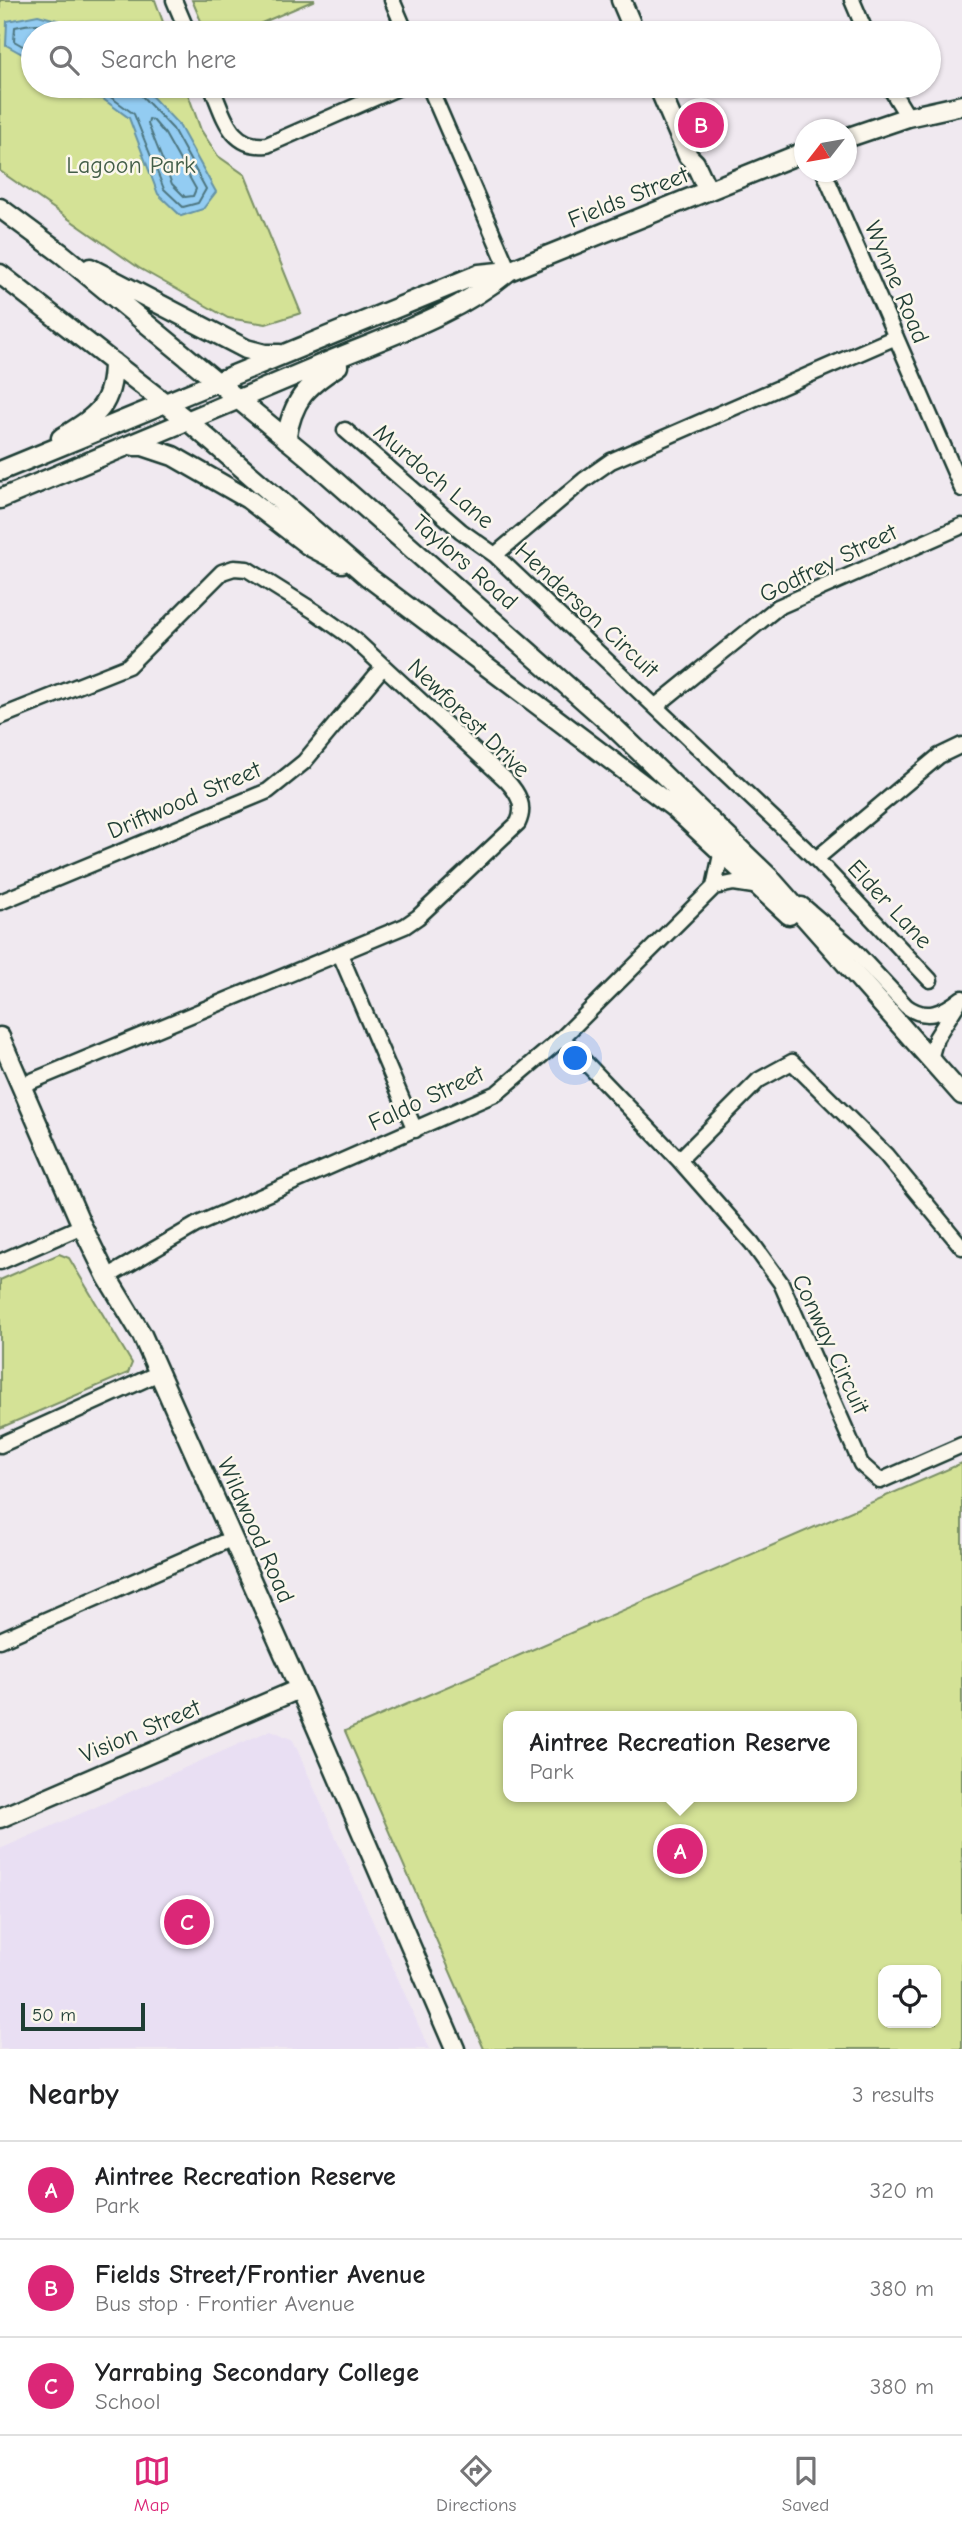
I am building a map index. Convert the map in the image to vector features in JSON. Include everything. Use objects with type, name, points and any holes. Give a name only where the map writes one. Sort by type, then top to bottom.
[{"type":"street","points":[[174,0],[183,21]]},
{"type":"street","points":[[392,0],[401,21]]},
{"type":"street","points":[[621,0],[630,21]]},
{"type":"street","points":[[852,0],[861,21]]},
{"type":"street","points":[[216,98],[230,129],[245,144],[256,146],[267,145],[375,98]]},
{"type":"street","points":[[434,98],[509,271]]},
{"type":"street","points":[[663,98],[688,156],[695,163],[708,191]]},
{"type":"street","points":[[896,98],[908,117]]},
{"type":"street","points":[[857,134],[908,117],[962,105]]},
{"type":"street","name":"Fields Street","points":[[19,463],[479,274],[509,271],[794,156]]},
{"type":"street","name":"Wynne Road","points":[[828,182],[962,489]]},
{"type":"street","name":"Taylors Road","points":[[0,208],[62,254],[286,439],[615,728],[765,882],[962,1095]]},
{"type":"street","points":[[62,254],[246,349],[265,354],[283,354]]},
{"type":"street","name":"Fields Street","points":[[0,499],[433,318],[487,290],[509,271]]},
{"type":"street","name":"Taylors Road","points":[[0,274],[188,421],[367,576],[617,763],[765,882]]},
{"type":"street","name":"Henderson Circuit","points":[[816,859],[495,555],[584,480],[611,461],[896,337]]},
{"type":"street","points":[[286,439],[295,404],[313,382],[376,341]]},
{"type":"street","points":[[0,471],[19,463],[92,419],[107,401],[113,379],[113,362]]},
{"type":"street","name":"Murdoch Lane","points":[[345,430],[461,531],[495,555]]},
{"type":"street","points":[[131,446],[143,446],[173,456],[248,499],[309,546],[367,576]]},
{"type":"street","name":"Godfrey Street","points":[[656,706],[778,607],[962,526]]},
{"type":"street","name":"Newforest Drive","points":[[0,718],[128,666],[222,572],[234,568],[247,569],[355,640],[506,780],[520,799],[522,816],[518,823],[418,917],[405,926],[20,1086]]},
{"type":"street","name":"Driftwood Street","points":[[0,902],[268,792],[304,762],[383,667]]},
{"type":"street","points":[[816,859],[939,756],[962,745]]},
{"type":"street","points":[[722,850],[714,887],[765,882],[851,947],[916,1014],[933,1014],[960,1000]]},
{"type":"street","name":"Elder Lane","points":[[816,859],[930,980]]},
{"type":"street","name":"Faldo Street","points":[[107,1277],[196,1225],[497,1093],[562,1038],[714,887]]},
{"type":"street","points":[[340,954],[415,1130]]},
{"type":"street","points":[[930,1059],[942,1026],[960,1000]]},
{"type":"street","name":"Wildwood Road","points":[[0,1037],[82,1226],[107,1277],[142,1335],[456,2049]]},
{"type":"street","name":"Conway Circuit","points":[[562,1038],[679,1160],[752,1243],[781,1283],[861,1464],[880,1481],[962,1445]]},
{"type":"street","points":[[679,1160],[760,1080],[792,1062],[886,1155],[962,1247]]},
{"type":"street","points":[[0,1262],[82,1226]]},
{"type":"street","points":[[0,1444],[159,1373]]},
{"type":"street","points":[[0,1640],[233,1538]]},
{"type":"street","name":"Vision Street","points":[[0,1818],[299,1689]]},
{"type":"shaded area","points":[[271,1730],[293,1740],[429,2049],[0,2049],[0,1849]]},
{"type":"green space","name":"Lagoon Park","points":[[0,0],[155,0],[163,21],[21,21],[21,98],[189,98],[201,130],[218,156],[245,175],[301,313],[266,324],[228,318],[139,268],[0,171]]},
{"type":"green space","points":[[192,0],[315,0],[266,21],[201,21]]},
{"type":"green space","points":[[59,1254],[69,1258],[132,1363],[128,1373],[0,1428],[0,1280]]},
{"type":"green space","points":[[962,1463],[962,2049],[484,2049],[345,1731]]},
{"type":"water","points":[[38,15],[60,21],[21,21],[21,53],[6,45],[7,21]]},
{"type":"water","points":[[90,98],[153,98],[179,125],[216,192],[203,209],[181,216],[158,194],[129,118],[103,99]]},
{"type":"place","name":"Fields Street/Frontier Avenue","points":[[701,125]]},
{"type":"place","name":"Aintree Recreation Reserve","points":[[680,1851]]},
{"type":"place","name":"Yarrabing Secondary College","points":[[187,1922]]}]
